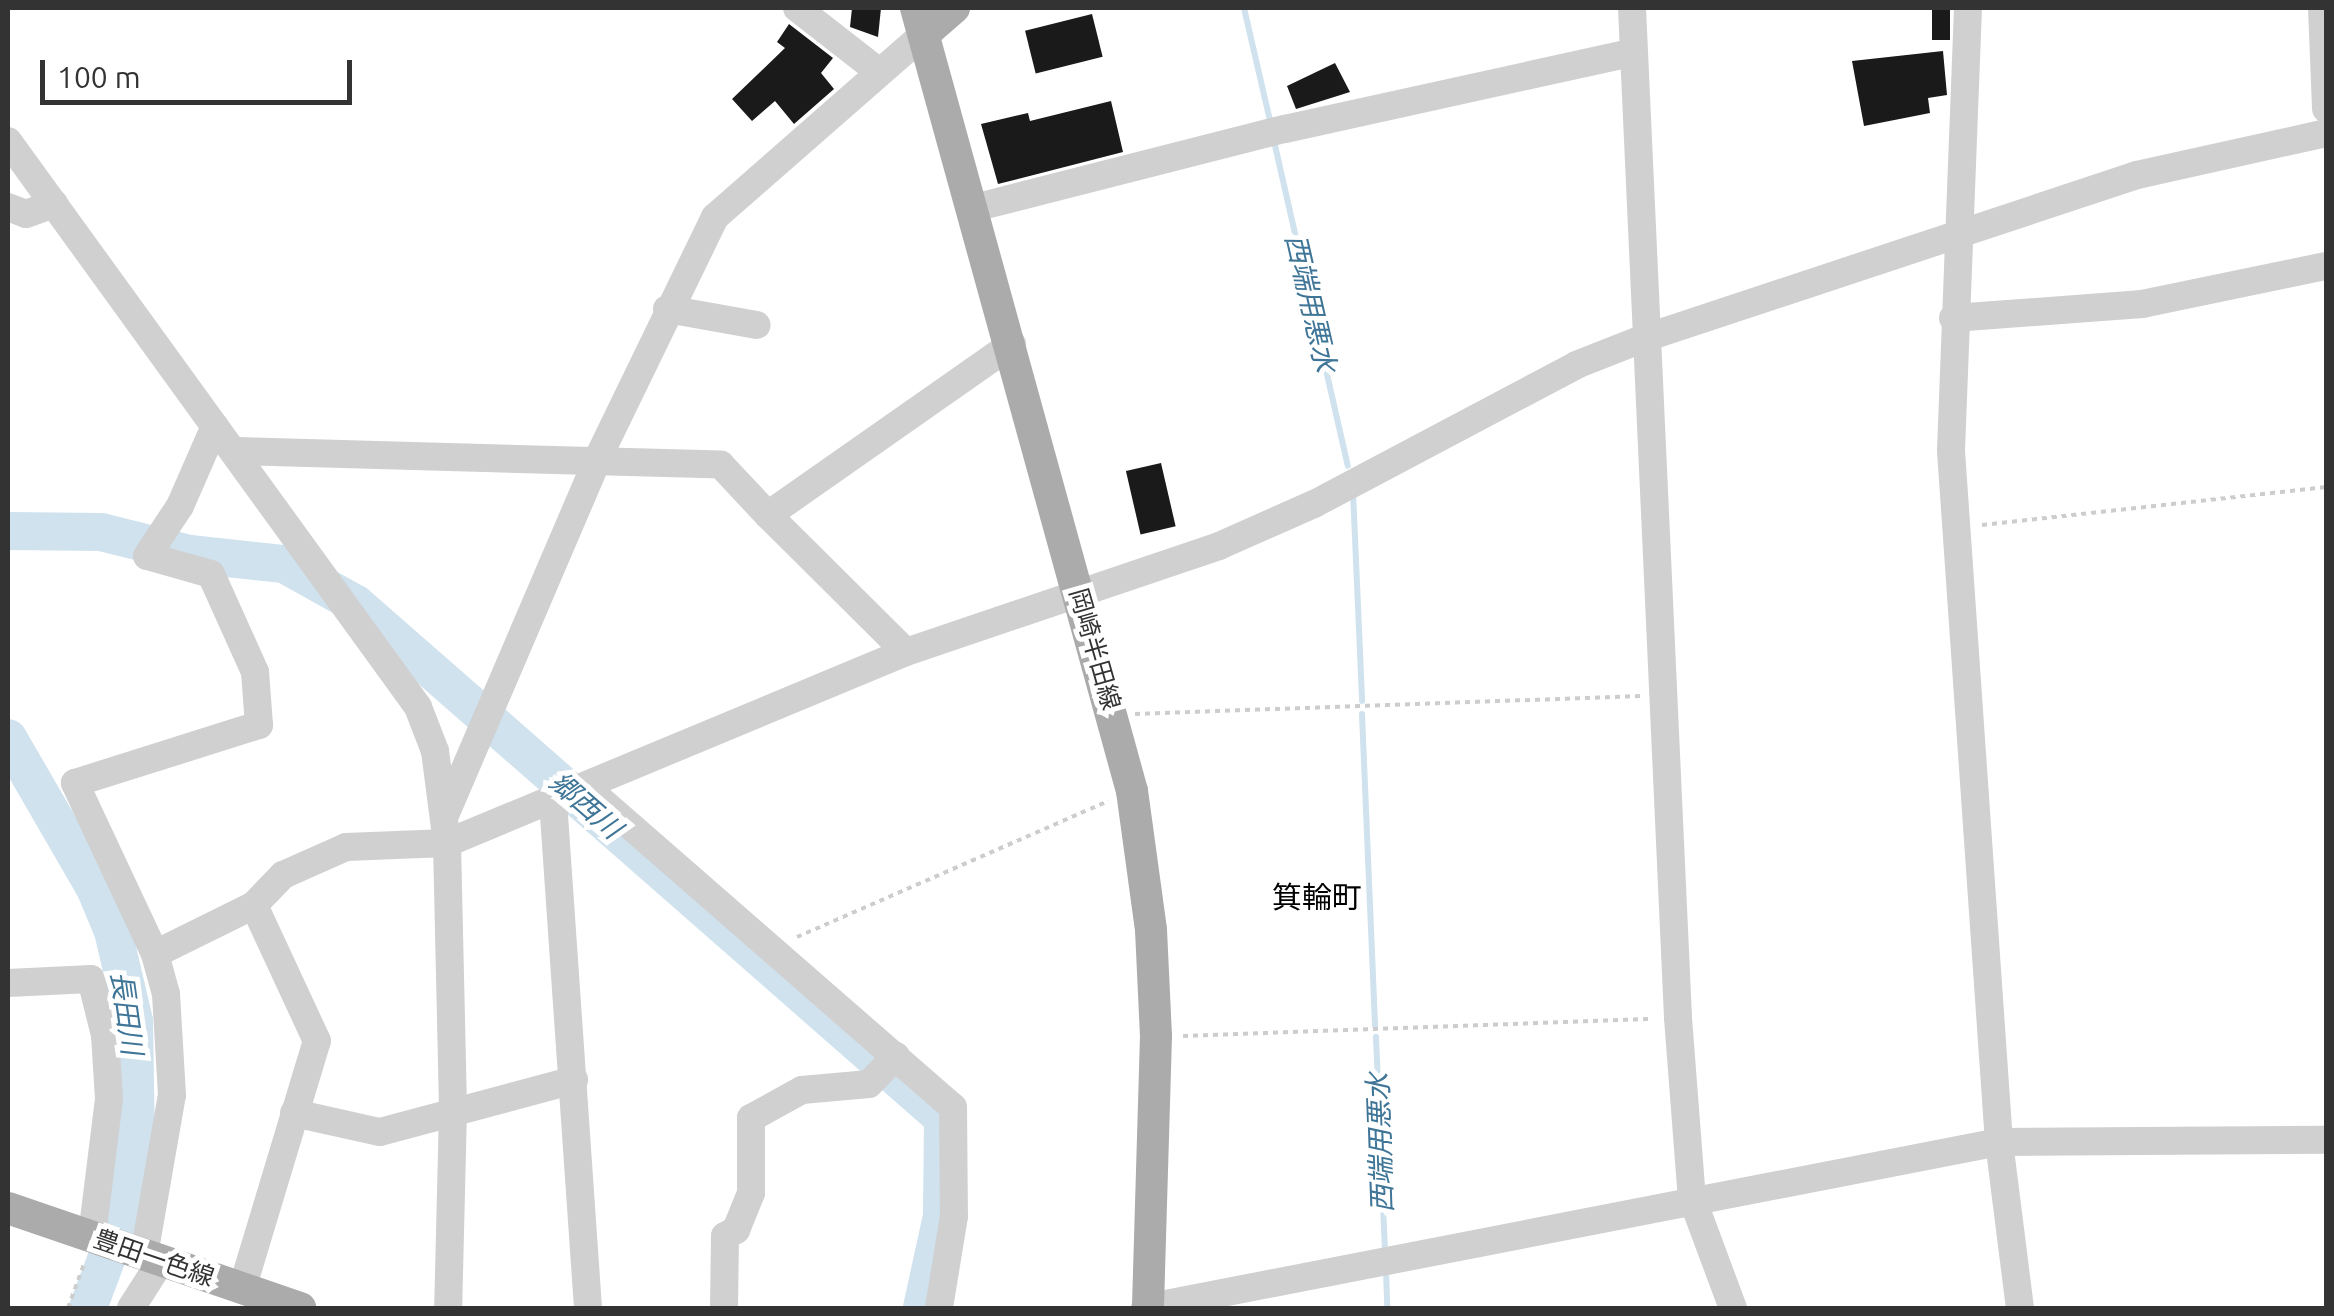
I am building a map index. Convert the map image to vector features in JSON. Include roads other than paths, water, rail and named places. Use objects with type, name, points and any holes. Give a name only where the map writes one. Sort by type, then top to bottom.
[{"type":"main road","points":[[920,21],[954,8]]},
{"type":"main road","name":"岡崎半田線","points":[[920,21],[1132,791],[1151,930],[1156,1036],[1147,1308]]},
{"type":"main road","name":"豊田一色線","points":[[8,1208],[300,1308]]},
{"type":"street","points":[[798,8],[878,72]]},
{"type":"street","points":[[1632,8],[1642,340],[1678,1018],[1692,1198],[1733,1308]]},
{"type":"street","points":[[1968,8],[1953,318],[1958,527],[1998,1142],[2020,1308]]},
{"type":"street","points":[[2322,8],[2326,109]]},
{"type":"street","points":[[445,814],[598,458],[715,217],[878,72],[920,21]]},
{"type":"street","points":[[974,208],[1285,130],[1632,53]]},
{"type":"street","points":[[155,954],[254,905],[284,875],[346,846],[447,844],[588,789],[906,652],[1219,546],[1314,504],[1576,365],[1642,340],[1957,239],[2137,174],[2326,133]]},
{"type":"street","points":[[8,141],[418,706],[435,751],[447,844],[453,1110],[448,1308]]},
{"type":"street","points":[[8,207],[26,214],[54,204]]},
{"type":"street","points":[[1953,318],[2142,304],[2326,266]]},
{"type":"street","points":[[668,309],[757,325]]},
{"type":"street","points":[[768,515],[1012,344]]},
{"type":"street","points":[[131,1308],[152,1258],[172,1096],[166,994],[155,954],[75,782],[260,726],[255,672],[210,574],[139,560],[180,506],[215,426]]},
{"type":"street","points":[[234,451],[598,458],[721,465],[906,652]]},
{"type":"street","points":[[588,789],[954,1107],[954,1216],[939,1308]]},
{"type":"street","points":[[553,801],[588,1308]]},
{"type":"street","points":[[242,1288],[318,1041],[254,905]]},
{"type":"street","points":[[8,982],[91,979],[105,1035],[109,1100],[92,1236]]},
{"type":"street","points":[[724,1308],[725,1236],[736,1230],[751,1194],[751,1118],[802,1090],[869,1084],[896,1056]]},
{"type":"street","points":[[294,1113],[380,1132],[574,1080]]},
{"type":"street","points":[[1147,1308],[1692,1198],[1998,1142],[2326,1140]]},
{"type":"waterway","name":"西端用悪水","points":[[1244,8],[1271,125]]},
{"type":"waterway","name":"西端用悪水","points":[[1274,141],[1348,466]]},
{"type":"waterway","name":"西端用悪水","points":[[1353,492],[1362,701]]},
{"type":"waterway","name":"郷西川","points":[[8,531],[101,532],[190,554],[284,564],[356,604],[943,1118],[942,1216],[922,1308]]},
{"type":"waterway","name":"西端用悪水","points":[[1362,714],[1375,1026]]},
{"type":"waterway","name":"長田川","points":[[8,738],[95,888],[113,931],[134,1021],[136,1143],[122,1217],[88,1308]]},
{"type":"waterway","name":"西端用悪水","points":[[1376,1037],[1385,1249]]},
{"type":"waterway","name":"西端用悪水","points":[[1386,1270],[1387,1308]]},
{"type":"district","name":"箕輪町","points":[[1317,897]]}]
